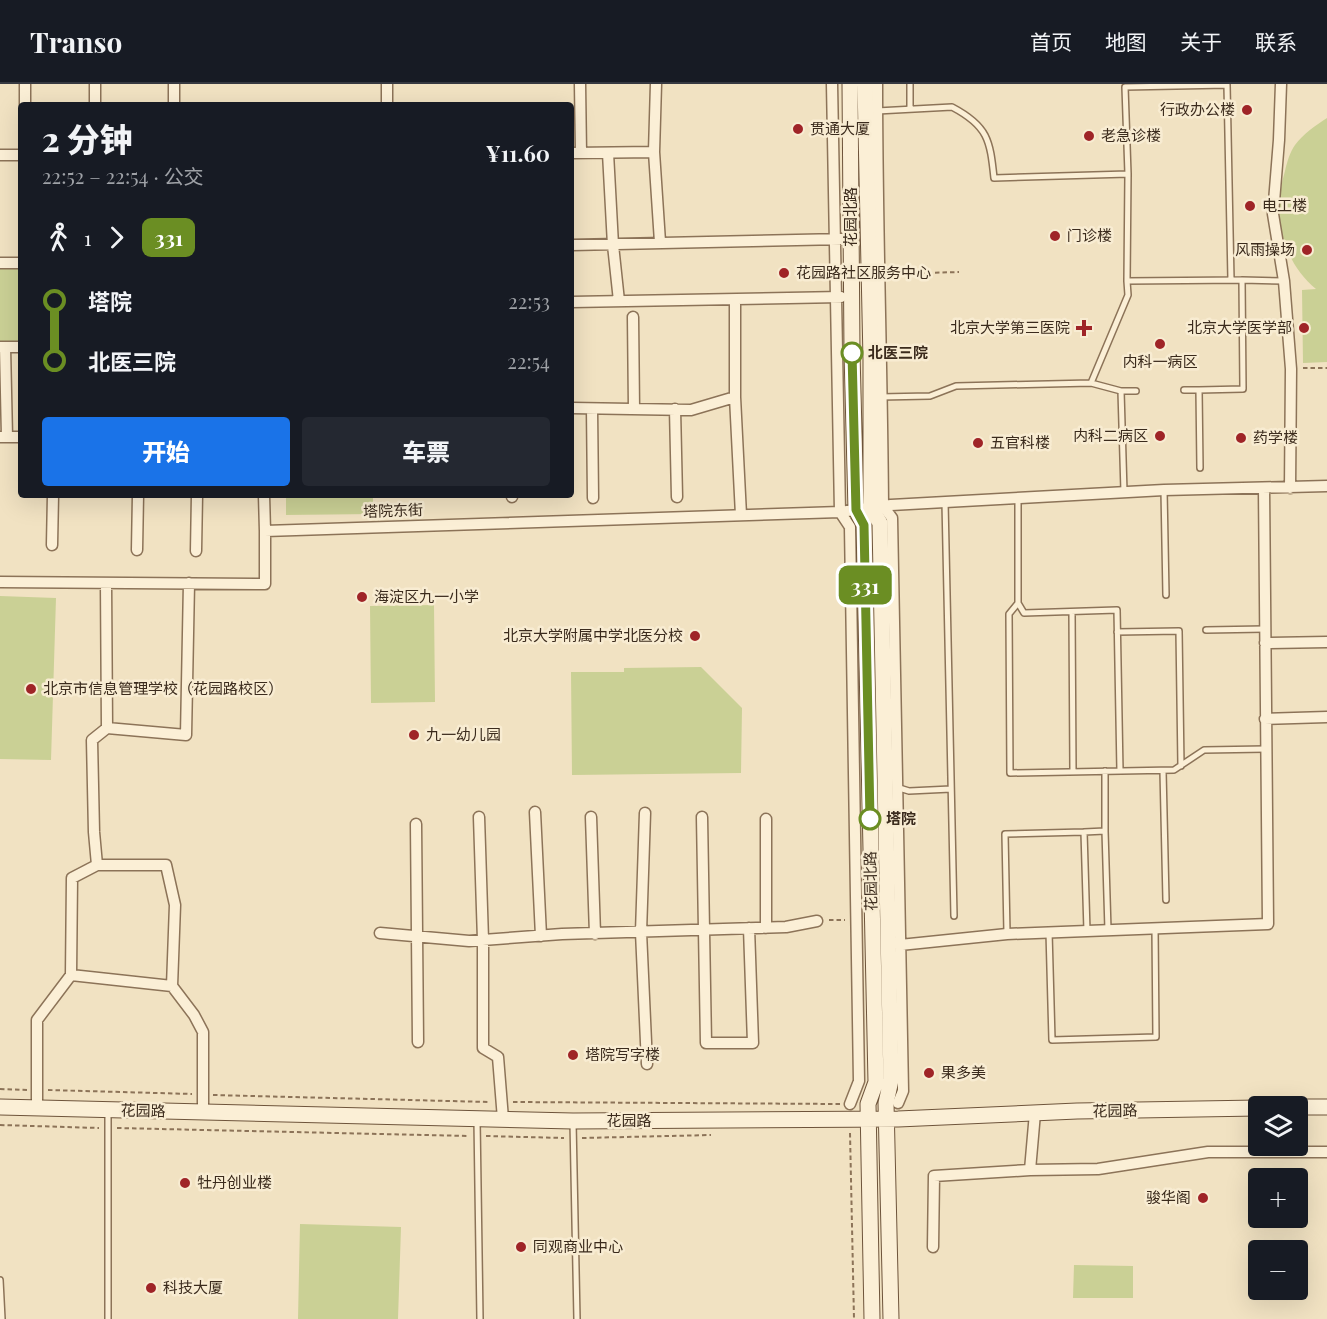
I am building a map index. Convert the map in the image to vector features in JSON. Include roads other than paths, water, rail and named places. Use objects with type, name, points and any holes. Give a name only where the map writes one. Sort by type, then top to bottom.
[{"type":"street","points":[[25,84],[25,102]]},
{"type":"street","points":[[95,84],[95,102]]},
{"type":"street","points":[[174,84],[174,102]]},
{"type":"street","points":[[387,84],[387,102]]},
{"type":"street","points":[[580,84],[576,153],[654,152]]},
{"type":"street","points":[[656,84],[654,152],[660,242]]},
{"type":"street","points":[[832,84],[836,239],[844,297],[840,512],[850,527],[857,902],[859,1081],[850,1111]]},
{"type":"street","name":"花园北路","points":[[850,84],[851,238],[844,297],[870,508],[880,524],[891,788],[894,943],[891,1080],[885,1103],[891,1319]]},
{"type":"street","name":"花园北路","points":[[866,84],[872,111],[877,397],[870,508],[864,525],[876,1070],[876,1082],[868,1104],[872,1319]]},
{"type":"street","points":[[877,397],[879,274],[872,111],[878,84]]},
{"type":"street","points":[[1281,84],[1273,213],[1284,281],[1292,369],[1290,488]]},
{"type":"street","points":[[608,153],[613,245],[620,301]]},
{"type":"street","points":[[0,155],[18,155]]},
{"type":"street","points":[[574,245],[851,238]]},
{"type":"street","points":[[0,263],[18,263]]},
{"type":"street","points":[[574,302],[844,297]]},
{"type":"street","points":[[735,300],[735,397],[741,515]]},
{"type":"street","points":[[633,317],[634,409]]},
{"type":"street","points":[[4,437],[2,347],[18,347]]},
{"type":"street","points":[[574,408],[691,410],[735,397]]},
{"type":"street","points":[[592,409],[593,498]]},
{"type":"street","points":[[675,409],[677,497]]},
{"type":"street","name":"塔院东街","points":[[265,531],[840,512],[945,502],[1124,492],[1327,486]]},
{"type":"street","points":[[898,1103],[903,1091],[894,943],[1007,934],[1268,924],[1264,488]]},
{"type":"street","points":[[52,545],[53,498]]},
{"type":"street","points":[[137,550],[138,498]]},
{"type":"street","points":[[196,551],[197,498]]},
{"type":"street","points":[[0,582],[265,584],[264,498]]},
{"type":"street","points":[[106,583],[107,728]]},
{"type":"street","points":[[97,865],[92,740],[107,728],[186,735],[189,583]]},
{"type":"street","points":[[1265,644],[1327,642]]},
{"type":"street","points":[[1265,719],[1327,717]]},
{"type":"street","points":[[535,813],[541,936]]},
{"type":"street","points":[[645,813],[641,932],[647,1064]]},
{"type":"street","points":[[479,817],[483,940],[483,1048],[498,1057],[503,1119]]},
{"type":"street","points":[[591,817],[595,933]]},
{"type":"street","points":[[702,817],[706,1043],[753,1043],[750,928]]},
{"type":"street","points":[[766,819],[766,928]]},
{"type":"street","points":[[416,824],[418,1042]]},
{"type":"street","points":[[37,1108],[37,1020],[71,975],[72,878],[97,865],[166,865],[175,905],[172,986],[194,1015],[203,1032],[203,1112]]},
{"type":"street","points":[[380,933],[469,941],[595,933],[786,927],[818,921]]},
{"type":"street","points":[[71,975],[172,986]]},
{"type":"street","name":"花园路","points":[[0,1107],[573,1121],[850,1111],[868,1119],[886,1119],[1248,1108]]},
{"type":"street","points":[[1308,1107],[1327,1107]]},
{"type":"street","points":[[1030,1170],[1035,1113]]},
{"type":"street","points":[[933,1247],[934,1176],[1030,1170],[1098,1169],[1208,1152],[1327,1152]]},
{"type":"lane","points":[[910,84],[910,108]]},
{"type":"lane","points":[[1091,382],[1128,295],[1125,86],[1227,85],[1230,280]]},
{"type":"lane","points":[[872,111],[952,107],[979,124],[990,147],[994,178],[1128,174]]},
{"type":"lane","points":[[1184,390],[1243,389],[1242,280]]},
{"type":"lane","points":[[1127,281],[1284,281]]},
{"type":"lane","points":[[877,397],[930,396],[956,386],[1091,382],[1121,391],[1136,391]]},
{"type":"lane","points":[[1199,390],[1200,468]]},
{"type":"lane","points":[[1121,391],[1124,492]]},
{"type":"lane","points":[[1164,490],[1166,595]]},
{"type":"lane","points":[[1018,498],[1018,603],[1024,613],[1117,610],[1120,771]]},
{"type":"lane","points":[[945,502],[954,916]]},
{"type":"lane","points":[[1018,603],[1009,614],[1010,773],[1174,771],[1204,750],[1266,749]]},
{"type":"lane","points":[[1072,612],[1073,771]]},
{"type":"lane","points":[[1206,630],[1266,629]]},
{"type":"lane","points":[[1117,632],[1179,631],[1181,766]]},
{"type":"lane","points":[[1104,771],[1108,930]]},
{"type":"lane","points":[[1163,771],[1166,900]]},
{"type":"lane","points":[[891,788],[951,789]]},
{"type":"lane","points":[[1007,934],[1005,834],[1105,831]]},
{"type":"lane","points":[[1084,832],[1087,931]]},
{"type":"lane","points":[[1049,932],[1052,1040],[1156,1038],[1155,928]]},
{"type":"lane","points":[[108,1110],[108,1319]]},
{"type":"lane","points":[[477,1119],[480,1319]]},
{"type":"lane","points":[[573,1121],[577,1319]]},
{"type":"lane","points":[[0,1280],[2,1319]]},
{"type":"place","name":"行政办公楼","points":[[1247,110]]},
{"type":"place","name":"贯通大厦","points":[[798,129]]},
{"type":"place","name":"老急诊楼","points":[[1089,136]]},
{"type":"place","name":"电工楼","points":[[1250,206]]},
{"type":"place","name":"门诊楼","points":[[1055,236]]},
{"type":"place","name":"风雨操场","points":[[1307,250]]},
{"type":"place","name":"花园路社区服务中心","points":[[784,273]]},
{"type":"place","name":"北京大学第三医院","points":[[1084,328]]},
{"type":"place","name":"北京大学医学部","points":[[1304,328]]},
{"type":"place","name":"内科一病区","points":[[1160,344]]},
{"type":"place","name":"北医三院","points":[[852,353]]},
{"type":"place","name":"内科二病区","points":[[1160,436]]},
{"type":"place","name":"药学楼","points":[[1241,438]]},
{"type":"place","name":"五官科楼","points":[[978,443]]},
{"type":"place","name":"海淀区九一小学","points":[[362,597]]},
{"type":"place","name":"北京大学附属中学北医分校","points":[[695,636]]},
{"type":"place","name":"北京市信息管理学校（花园路校区）","points":[[31,689]]},
{"type":"place","name":"九一幼儿园","points":[[414,735]]},
{"type":"place","name":"塔院","points":[[870,819]]},
{"type":"place","name":"塔院写字楼","points":[[573,1055]]},
{"type":"place","name":"果多美","points":[[929,1073]]},
{"type":"place","name":"牡丹创业楼","points":[[185,1183]]},
{"type":"place","name":"骏华阁","points":[[1203,1198]]},
{"type":"place","name":"同观商业中心","points":[[521,1247]]},
{"type":"place","name":"科技大厦","points":[[151,1288]]}]
